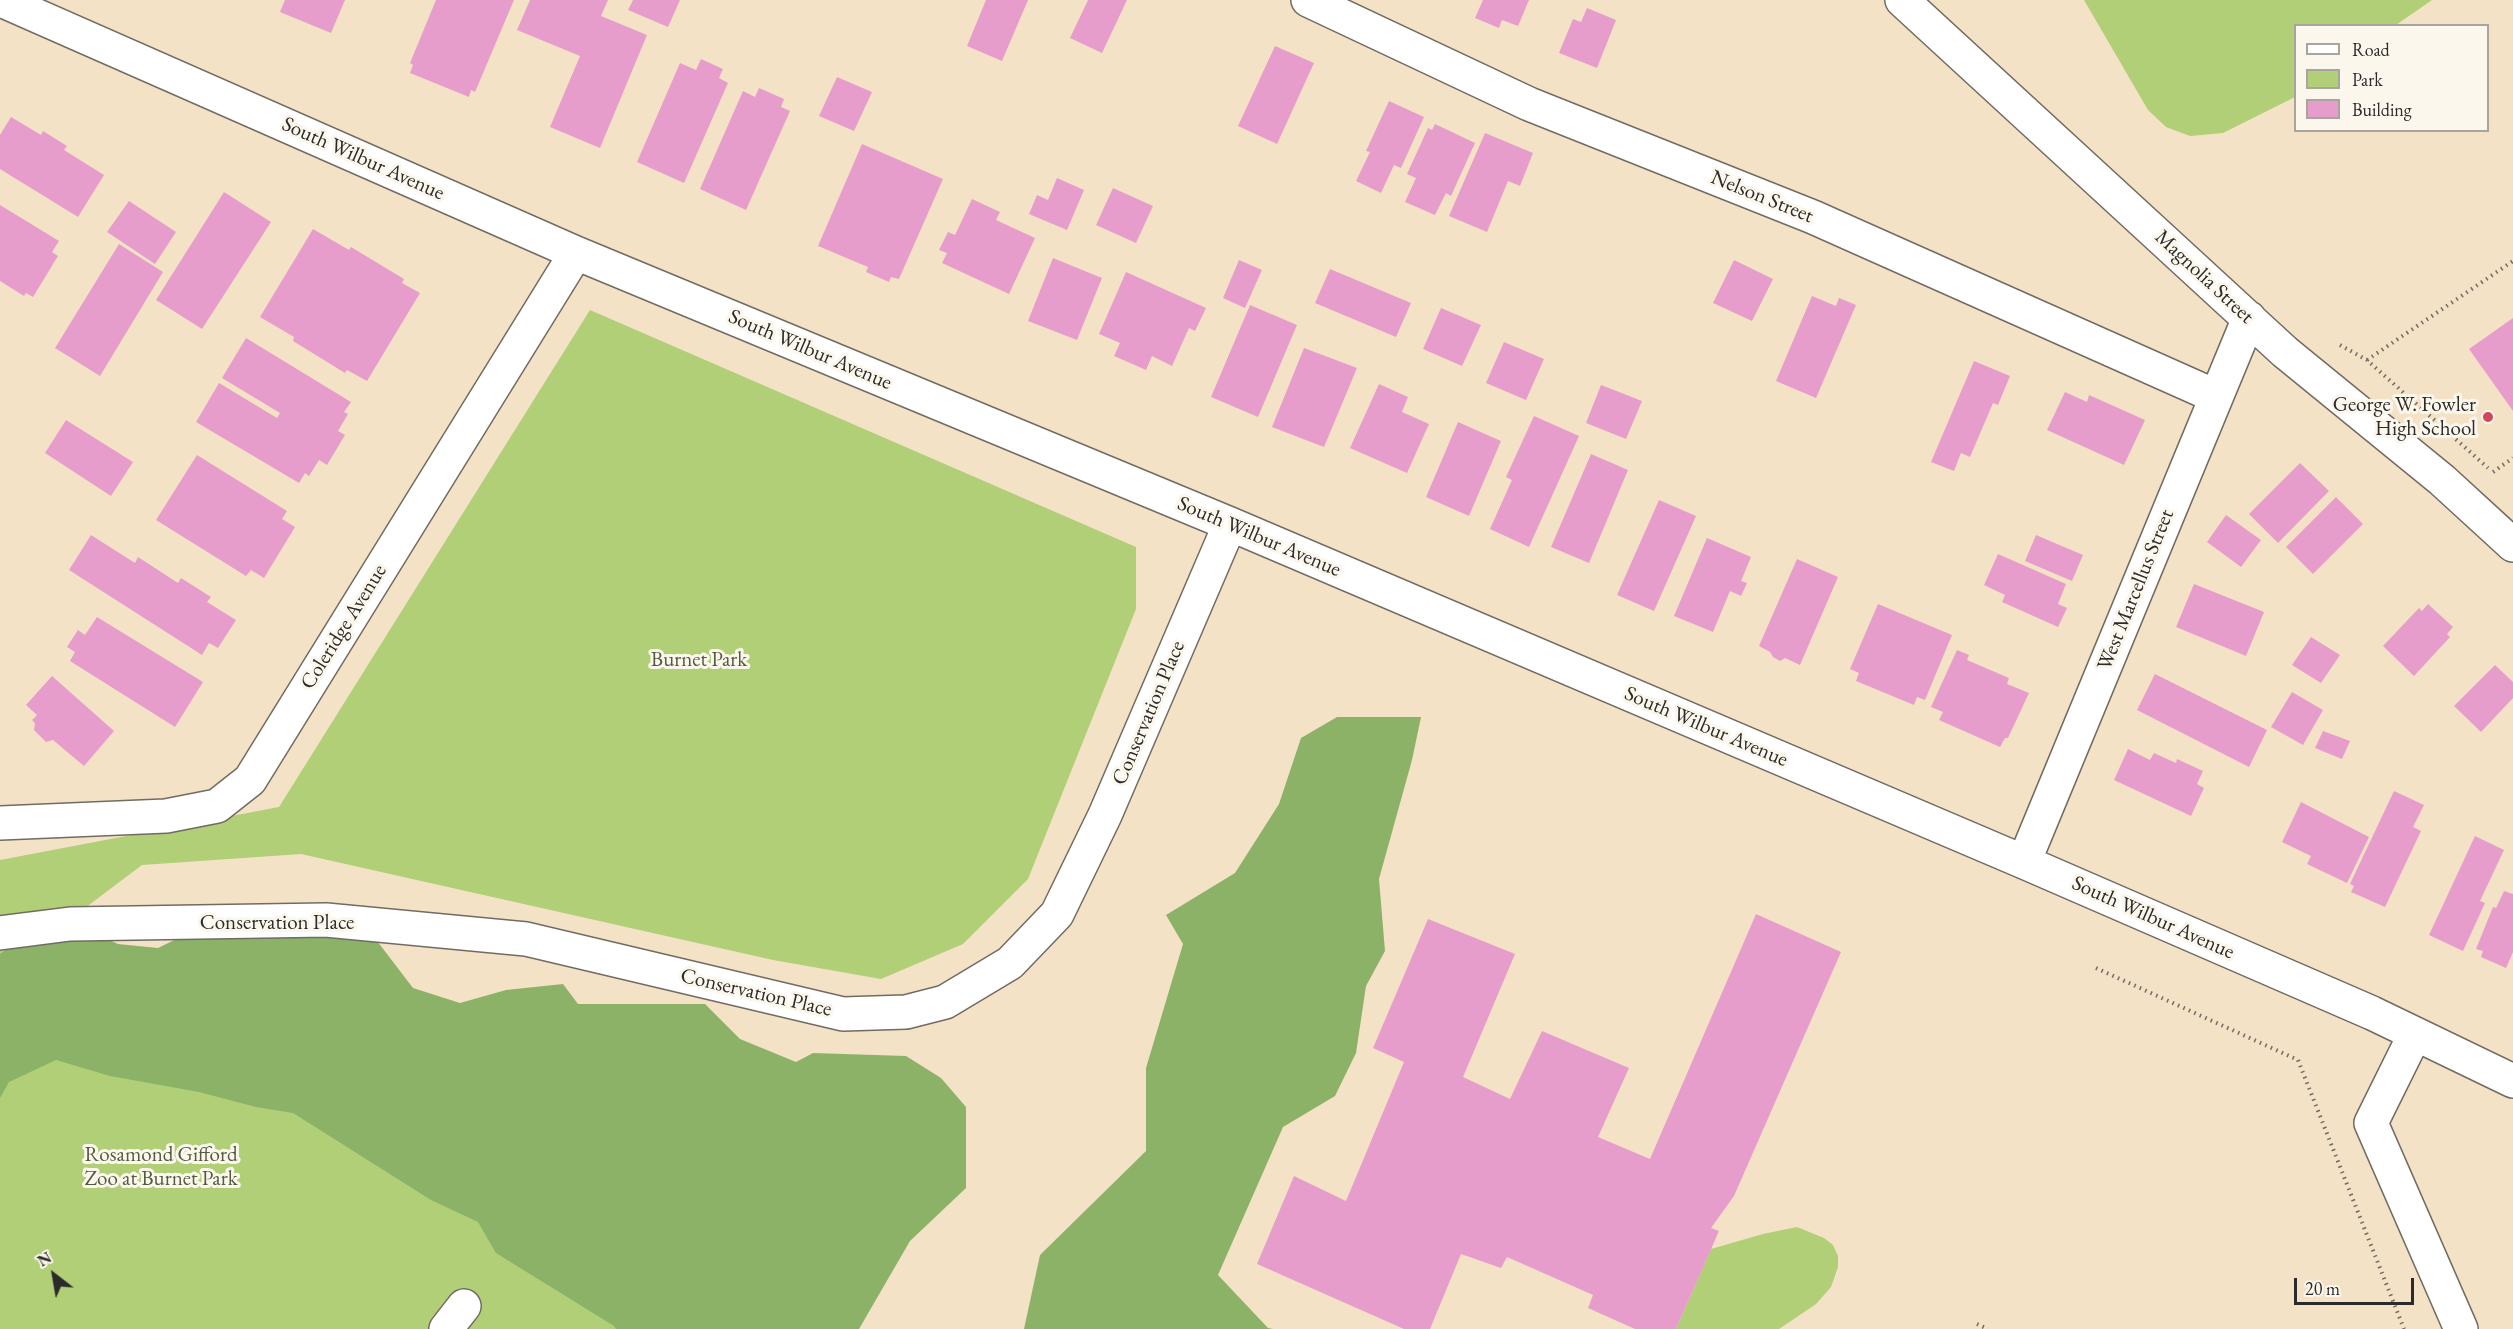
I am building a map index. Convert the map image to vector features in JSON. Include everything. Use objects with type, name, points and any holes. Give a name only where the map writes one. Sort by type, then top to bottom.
[{"type":"street","name":"South Wilbur Avenue","points":[[1,0],[576,253],[1230,524],[2025,862],[2361,1008],[2513,1081]]},
{"type":"street","name":"Nelson Street","points":[[1308,0],[1529,104],[1813,218],[2215,396]]},
{"type":"street","name":"Magnolia Street","points":[[1902,0],[2285,352],[2442,480],[2513,545]]},
{"type":"street","name":"Coleridge Avenue","points":[[0,823],[166,816],[217,806],[250,780],[576,253]]},
{"type":"street","name":"West Marcellus Street","points":[[2025,862],[2248,318]]},
{"type":"street","name":"Conservation Place","points":[[0,933],[70,924],[327,920],[526,939],[843,1014],[906,1012],[945,1002],[1010,963],[1057,914],[1110,804],[1230,524]]},
{"type":"street","points":[[2415,1034],[2371,1123],[2461,1329]]},
{"type":"path","points":[[2367,360],[2513,262]]},
{"type":"path","points":[[2333,342],[2367,360],[2499,478]]},
{"type":"path","points":[[2493,472],[2513,458]]},
{"type":"path","points":[[2096,968],[2298,1060],[2404,1329]]},
{"type":"path","points":[[1977,1324],[1988,1329]]},
{"type":"green space","points":[[2084,0],[2432,0],[2397,24],[2294,24],[2294,98],[2223,133],[2190,136],[2166,127],[2148,110]]},
{"type":"green space","name":"Burnet Park","points":[[590,310],[1136,547],[1136,609],[1028,879],[963,944],[881,979],[773,960],[301,854],[142,865],[0,972],[0,860],[279,807]]},
{"type":"green space","points":[[1337,717],[1421,717],[1412,760],[1379,879],[1385,951],[1366,986],[1356,1053],[1335,1096],[1283,1127],[1218,1275],[1268,1328],[1273,1329],[1024,1329],[1040,1255],[1146,1151],[1146,1068],[1183,944],[1166,915],[1235,873],[1279,804],[1301,738]]},
{"type":"green space","points":[[81,927],[118,944],[158,948],[195,930],[374,937],[413,988],[460,1003],[506,990],[563,984],[578,1004],[705,1004],[740,1039],[796,1062],[813,1053],[906,1056],[941,1078],[966,1107],[966,1188],[910,1241],[859,1329],[616,1329],[496,1253],[478,1222],[431,1200],[293,1113],[256,1107],[199,1092],[110,1076],[56,1060],[9,1082],[0,1098],[0,954],[29,934]]},
{"type":"green space","name":"Rosamond Gifford Zoo at Burnet Park","points":[[0,985],[130,987],[664,1329],[0,1329]]},
{"type":"green space","points":[[1797,1227],[1824,1238],[1833,1245],[1838,1256],[1838,1267],[1831,1287],[1816,1304],[1779,1329],[1676,1329],[1711,1249]]},
{"type":"building","points":[[285,0],[345,0],[331,33],[280,12]]},
{"type":"building","points":[[436,0],[514,0],[475,92],[471,90],[469,97],[410,73],[413,65],[410,63]]},
{"type":"building","points":[[530,0],[608,0],[601,16],[647,35],[600,148],[550,127],[580,56],[517,30]]},
{"type":"building","points":[[633,0],[680,0],[668,27],[628,10]]},
{"type":"building","points":[[986,0],[1028,0],[1002,61],[967,46]]},
{"type":"building","points":[[1088,0],[1127,0],[1102,53],[1070,38]]},
{"type":"building","points":[[1483,0],[1529,0],[1518,26],[1502,20],[1499,28],[1475,18]]},
{"type":"building","points":[[1587,8],[1616,20],[1597,68],[1559,53],[1573,19],[1581,22]]},
{"type":"building","points":[[1275,46],[1314,63],[1277,144],[1238,126]]},
{"type":"building","points":[[701,59],[723,69],[719,78],[728,83],[684,183],[637,162],[680,63],[696,70]]},
{"type":"building","points":[[837,77],[872,92],[854,131],[819,116]]},
{"type":"building","points":[[759,88],[784,99],[781,107],[790,111],[746,210],[700,189],[743,91],[755,97]]},
{"type":"building","points":[[1389,101],[1424,117],[1401,168],[1394,165],[1381,193],[1356,181],[1370,152],[1366,151]]},
{"type":"building","points":[[11,117],[41,135],[43,131],[67,146],[64,150],[104,175],[78,217],[0,169],[0,135]]},
{"type":"building","points":[[1435,124],[1475,143],[1451,196],[1446,193],[1435,215],[1405,202],[1416,178],[1407,174],[1428,128],[1432,130]]},
{"type":"building","points":[[1485,133],[1533,153],[1520,186],[1508,181],[1487,232],[1449,216]]},
{"type":"building","points":[[862,144],[943,179],[899,279],[891,277],[889,282],[866,272],[868,267],[818,246]]},
{"type":"building","points":[[1057,178],[1084,190],[1067,230],[1029,214],[1037,195],[1048,200]]},
{"type":"building","points":[[1113,188],[1153,206],[1136,243],[1096,225]]},
{"type":"building","points":[[224,192],[271,222],[202,329],[156,300]]},
{"type":"building","points":[[972,199],[1000,212],[996,220],[1035,238],[1009,294],[942,263],[947,253],[939,250],[948,232],[955,235]]},
{"type":"building","points":[[129,201],[176,232],[155,264],[107,232]]},
{"type":"building","points":[[0,205],[59,241],[52,252],[58,256],[33,297],[26,293],[24,296],[0,281]]},
{"type":"building","points":[[313,229],[349,250],[351,247],[404,279],[402,283],[420,293],[367,381],[347,370],[345,373],[293,341],[294,337],[260,317]]},
{"type":"building","points":[[119,244],[163,272],[100,376],[55,348]]},
{"type":"building","points":[[1053,258],[1102,278],[1077,340],[1028,321]]},
{"type":"building","points":[[1239,260],[1262,270],[1245,308],[1223,298]]},
{"type":"building","points":[[1734,260],[1773,279],[1752,321],[1713,303]]},
{"type":"building","points":[[1330,269],[1411,303],[1396,337],[1315,303]]},
{"type":"building","points":[[1126,272],[1206,308],[1195,331],[1189,328],[1172,366],[1152,356],[1146,370],[1114,356],[1120,343],[1099,334]]},
{"type":"building","points":[[1812,296],[1836,306],[1839,298],[1856,305],[1816,398],[1776,381]]},
{"type":"building","points":[[1250,305],[1297,325],[1258,417],[1211,397]]},
{"type":"building","points":[[1441,308],[1481,325],[1462,366],[1423,349]]},
{"type":"building","points":[[2513,318],[2513,411],[2469,349]]},
{"type":"building","points":[[246,338],[351,402],[344,412],[348,414],[338,431],[345,435],[327,465],[319,460],[309,476],[305,473],[299,483],[196,422],[219,383],[277,418],[280,413],[222,378]]},
{"type":"building","points":[[1504,342],[1544,359],[1526,400],[1486,383]]},
{"type":"building","points":[[1304,348],[1357,368],[1324,447],[1272,427]]},
{"type":"building","points":[[1974,361],[2010,376],[1998,405],[1993,403],[1970,457],[1961,453],[1954,471],[1931,462]]},
{"type":"building","points":[[1379,384],[1408,397],[1402,412],[1429,424],[1407,473],[1350,448]]},
{"type":"building","points":[[1601,385],[1642,401],[1626,439],[1586,423]]},
{"type":"building","points":[[2065,392],[2087,402],[2089,395],[2145,420],[2124,465],[2047,430]]},
{"type":"building","points":[[1534,416],[1579,436],[1529,547],[1490,529],[1512,480],[1506,477]]},
{"type":"building","points":[[66,420],[133,462],[111,496],[45,453]]},
{"type":"building","points":[[1458,422],[1501,441],[1469,516],[1426,497]]},
{"type":"building","points":[[1591,454],[1628,470],[1589,563],[1551,547]]},
{"type":"building","points":[[197,455],[287,511],[282,519],[295,527],[264,578],[251,570],[246,576],[156,520]]},
{"type":"building","points":[[2300,463],[2329,491],[2278,543],[2249,514]]},
{"type":"building","points":[[2336,497],[2363,524],[2313,574],[2286,547]]},
{"type":"building","points":[[1659,500],[1696,516],[1654,611],[1617,595]]},
{"type":"building","points":[[2226,515],[2261,540],[2241,567],[2207,542]]},
{"type":"building","points":[[91,535],[135,563],[138,557],[178,583],[181,578],[211,597],[207,602],[236,620],[218,648],[209,643],[202,655],[69,570]]},
{"type":"building","points":[[2036,535],[2083,555],[2072,581],[2025,561]]},
{"type":"building","points":[[1707,538],[1751,557],[1741,581],[1747,583],[1741,596],[1730,591],[1713,632],[1674,616]]},
{"type":"building","points":[[1998,554],[2066,584],[2058,604],[2067,608],[2058,627],[2002,602],[2005,595],[1984,585]]},
{"type":"building","points":[[1797,559],[1838,577],[1800,665],[1785,658],[1780,661],[1759,646]]},
{"type":"building","points":[[2194,584],[2264,612],[2246,656],[2176,627]]},
{"type":"building","points":[[1878,604],[1952,635],[1925,700],[1917,697],[1914,705],[1856,681],[1859,673],[1850,669]]},
{"type":"building","points":[[2428,604],[2453,627],[2447,634],[2450,637],[2414,676],[2383,646],[2419,608],[2422,611]]},
{"type":"building","points":[[97,617],[203,682],[175,727],[70,661],[75,652],[67,647],[78,630],[85,635]]},
{"type":"building","points":[[2311,637],[2340,655],[2321,683],[2292,665]]},
{"type":"building","points":[[1957,650],[1969,655],[1967,660],[2009,678],[2007,684],[2029,693],[2008,738],[2005,738],[2000,747],[1939,720],[1943,712],[1931,707]]},
{"type":"building","points":[[2495,665],[2513,682],[2513,698],[2481,732],[2454,706]]},
{"type":"building","points":[[2155,674],[2267,730],[2249,767],[2137,710]]},
{"type":"building","points":[[52,676],[114,731],[84,766],[53,740],[46,742],[34,730],[35,723],[32,720],[37,715],[26,705]]},
{"type":"building","points":[[2292,692],[2323,710],[2303,745],[2271,727]]},
{"type":"building","points":[[2323,731],[2350,741],[2342,759],[2315,748]]},
{"type":"building","points":[[2128,749],[2150,760],[2154,753],[2176,763],[2177,759],[2203,771],[2197,784],[2204,788],[2191,816],[2114,780]]},
{"type":"building","points":[[2394,791],[2424,805],[2413,827],[2421,831],[2385,907],[2351,892],[2354,886],[2350,884]]},
{"type":"building","points":[[2301,802],[2369,837],[2347,883],[2307,864],[2311,856],[2282,842]]},
{"type":"building","points":[[2475,836],[2504,850],[2480,901],[2485,903],[2463,951],[2429,935]]},
{"type":"building","points":[[2504,891],[2513,894],[2513,952],[2506,968],[2481,957],[2483,951],[2476,949],[2493,907],[2496,908]]},
{"type":"building","points":[[1756,914],[1841,952],[1734,1196],[1711,1228],[1719,1231],[1676,1329],[1635,1329],[1588,1308],[1593,1295],[1507,1257],[1501,1268],[1461,1254],[1430,1329],[1404,1329],[1257,1264],[1294,1176],[1346,1201],[1404,1062],[1373,1048],[1428,919],[1515,954],[1463,1077],[1510,1099],[1542,1031],[1629,1068],[1598,1137],[1650,1159]]},
{"type":"place","name":"George W. Fowler High School","points":[[2488,417]]}]
